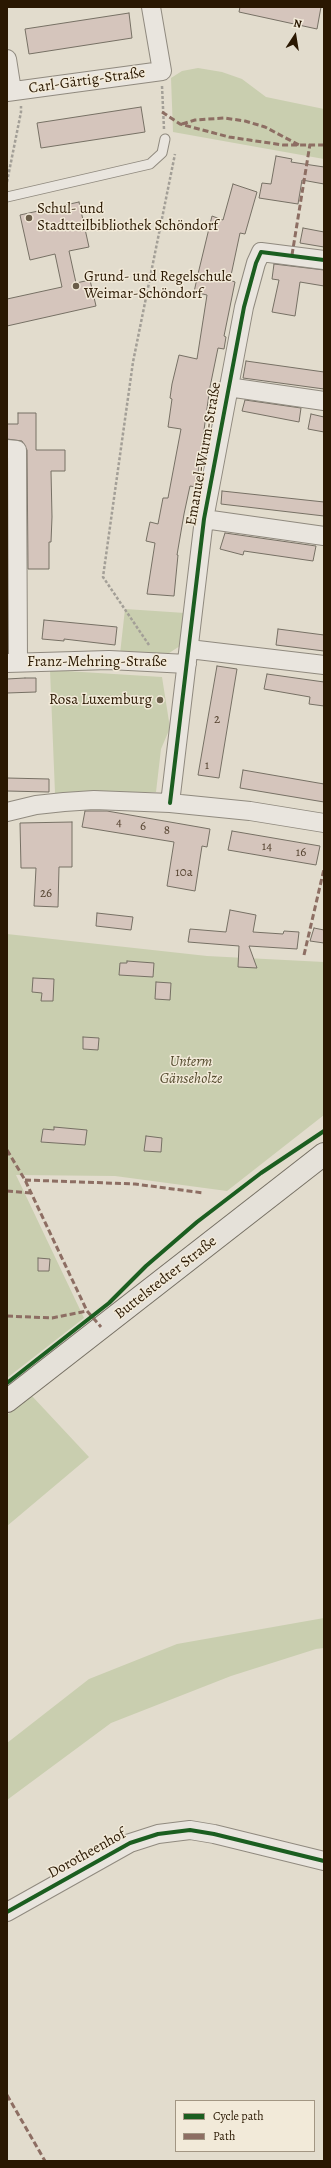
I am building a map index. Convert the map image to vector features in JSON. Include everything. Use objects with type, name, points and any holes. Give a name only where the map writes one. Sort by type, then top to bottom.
[{"type":"main road","name":"Buttelstedter Straße","points":[[7,1402],[324,1154]]},
{"type":"street","points":[[151,7],[162,71]]},
{"type":"street","name":"Carl-Gärtig-Straße","points":[[7,59],[13,91],[162,71]]},
{"type":"street","name":"Emanuel-Wurm-Straße","points":[[170,803],[204,519],[244,307],[256,262],[261,252],[324,260]]},
{"type":"street","points":[[228,387],[324,401]]},
{"type":"street","points":[[7,449],[17,450],[12,662]]},
{"type":"street","points":[[204,519],[324,536]]},
{"type":"street","name":"Franz-Mehring-Straße","points":[[12,662],[159,661],[188,656],[324,665]]},
{"type":"street","points":[[7,812],[36,805],[94,800],[170,803],[223,808],[324,823]]},
{"type":"street","name":"Dorotheenhof","points":[[7,1912],[130,1843],[158,1834],[190,1830],[214,1834],[324,1861]]},
{"type":"lane","points":[[7,197],[150,164],[162,153],[165,139]]},
{"type":"path","points":[[159,661],[103,576],[133,362],[175,163],[176,140],[165,139],[162,112],[162,71]]},
{"type":"path","points":[[7,182],[21,112],[13,91]]},
{"type":"green space","points":[[198,68],[222,72],[242,79],[266,97],[324,109],[324,159],[173,132],[171,78],[182,71]]},
{"type":"green space","points":[[125,609],[185,613],[180,646],[166,655],[120,654]]},
{"type":"green space","points":[[50,670],[162,677],[170,728],[161,749],[156,792],[55,793]]},
{"type":"green space","name":"Unterm Gänseholze","points":[[7,934],[207,956],[324,962],[324,1115],[227,1191],[115,1176],[16,1175],[84,1318],[7,1378]]},
{"type":"green space","points":[[32,1396],[89,1457],[7,1526],[7,1415]]},
{"type":"green space","points":[[324,1618],[324,1648],[316,1649],[231,1676],[111,1723],[7,1800],[7,1743],[89,1679],[177,1644]]},
{"type":"building","points":[[240,7],[321,7],[317,29],[239,12]]},
{"type":"building","points":[[129,13],[132,38],[29,54],[25,29]]},
{"type":"building","points":[[141,107],[145,132],[41,148],[37,123]]},
{"type":"building","points":[[276,156],[292,159],[291,162],[324,167],[324,184],[302,180],[298,204],[259,198],[262,183],[271,184]]},
{"type":"building","points":[[233,184],[257,192],[245,234],[240,233],[230,280],[235,282],[224,336],[226,337],[224,349],[218,348],[210,387],[196,487],[190,486],[184,514],[177,555],[174,596],[147,594],[155,543],[146,541],[150,522],[158,524],[163,498],[168,498],[181,429],[168,427],[172,399],[170,398],[172,384],[179,355],[197,359],[207,295],[194,292],[212,216],[223,220]]},
{"type":"building","points":[[79,202],[89,247],[69,251],[76,283],[90,280],[96,306],[7,326],[7,299],[62,287],[55,254],[30,260],[20,215]]},
{"type":"building","points":[[303,228],[324,232],[324,247],[300,243]]},
{"type":"building","points":[[274,264],[324,270],[324,286],[300,282],[295,316],[272,312],[279,280],[272,279]]},
{"type":"building","points":[[246,361],[324,372],[324,389],[243,378]]},
{"type":"building","points":[[245,400],[301,408],[299,422],[242,411]]},
{"type":"building","points":[[18,413],[36,413],[36,450],[65,450],[65,471],[51,471],[52,517],[51,542],[49,542],[49,569],[28,569],[27,450],[22,441],[7,439],[7,424],[18,424]]},
{"type":"building","points":[[311,414],[324,417],[324,432],[308,429]]},
{"type":"building","points":[[222,491],[324,502],[324,516],[221,504]]},
{"type":"building","points":[[225,533],[316,546],[313,561],[244,551],[243,555],[220,549]]},
{"type":"building","points":[[44,620],[117,627],[115,645],[64,639],[64,641],[42,639]]},
{"type":"building","points":[[278,629],[324,635],[324,651],[276,645]]},
{"type":"building","points":[[217,666],[237,669],[219,778],[198,775]]},
{"type":"building","points":[[267,674],[324,682],[324,706],[309,704],[310,697],[264,689]]},
{"type":"building","points":[[36,678],[36,692],[7,693],[7,679]]},
{"type":"building","points":[[243,770],[324,784],[324,802],[240,788]]},
{"type":"building","points":[[7,778],[49,779],[49,792],[7,791]]},
{"type":"building","points":[[85,811],[107,811],[210,829],[207,847],[202,846],[195,891],[167,886],[174,842],[82,827]]},
{"type":"building","points":[[72,822],[72,867],[59,867],[58,907],[34,906],[36,868],[21,868],[20,823]]},
{"type":"building","points":[[232,831],[320,846],[316,865],[228,850]]},
{"type":"building","points":[[230,910],[256,915],[253,932],[283,934],[284,931],[299,932],[297,949],[249,946],[257,968],[238,967],[239,946],[188,942],[190,929],[226,932]]},
{"type":"building","points":[[97,913],[133,917],[131,930],[96,926]]},
{"type":"building","points":[[314,928],[324,930],[324,943],[310,941]]},
{"type":"building","points":[[127,961],[154,963],[153,977],[119,975],[120,963],[127,963]]},
{"type":"building","points":[[33,978],[54,979],[53,1001],[41,1001],[42,993],[32,992]]},
{"type":"building","points":[[156,982],[171,983],[170,1000],[155,999]]},
{"type":"building","points":[[83,1037],[99,1038],[98,1050],[83,1049]]},
{"type":"building","points":[[54,1127],[87,1130],[85,1145],[41,1142],[43,1129],[54,1130]]},
{"type":"building","points":[[146,1136],[162,1138],[161,1152],[144,1151]]},
{"type":"building","points":[[38,1258],[50,1259],[49,1271],[38,1271]]},
{"type":"marked path","points":[[162,112],[180,124],[229,137],[283,145],[324,145]]},
{"type":"marked path","points":[[182,124],[195,120],[224,118],[245,121],[265,127],[299,145]]},
{"type":"marked path","points":[[292,255],[310,144]]},
{"type":"marked path","points":[[304,955],[324,869]]},
{"type":"marked path","points":[[7,1150],[25,1180],[87,1311],[101,1327]]},
{"type":"marked path","points":[[25,1180],[135,1184],[204,1193]]},
{"type":"marked path","points":[[7,1191],[31,1193]]},
{"type":"marked path","points":[[7,1316],[52,1318],[87,1311]]},
{"type":"marked path","points":[[7,2095],[45,2161]]},
{"type":"cycle path","points":[[170,803],[204,519],[244,307],[256,263],[261,252],[324,260]]},
{"type":"cycle path","points":[[7,1383],[109,1303],[146,1266],[197,1222],[261,1173],[324,1131]]},
{"type":"cycle path","points":[[7,1912],[130,1843],[158,1834],[190,1830],[214,1834],[324,1861]]},
{"type":"place","name":"Schul- und Stadtteilbibliothek Schöndorf","points":[[29,218]]},
{"type":"place","name":"Grund- und Regelschule Weimar-Schöndorf","points":[[76,286]]},
{"type":"place","name":"Rosa Luxemburg","points":[[160,700]]}]
